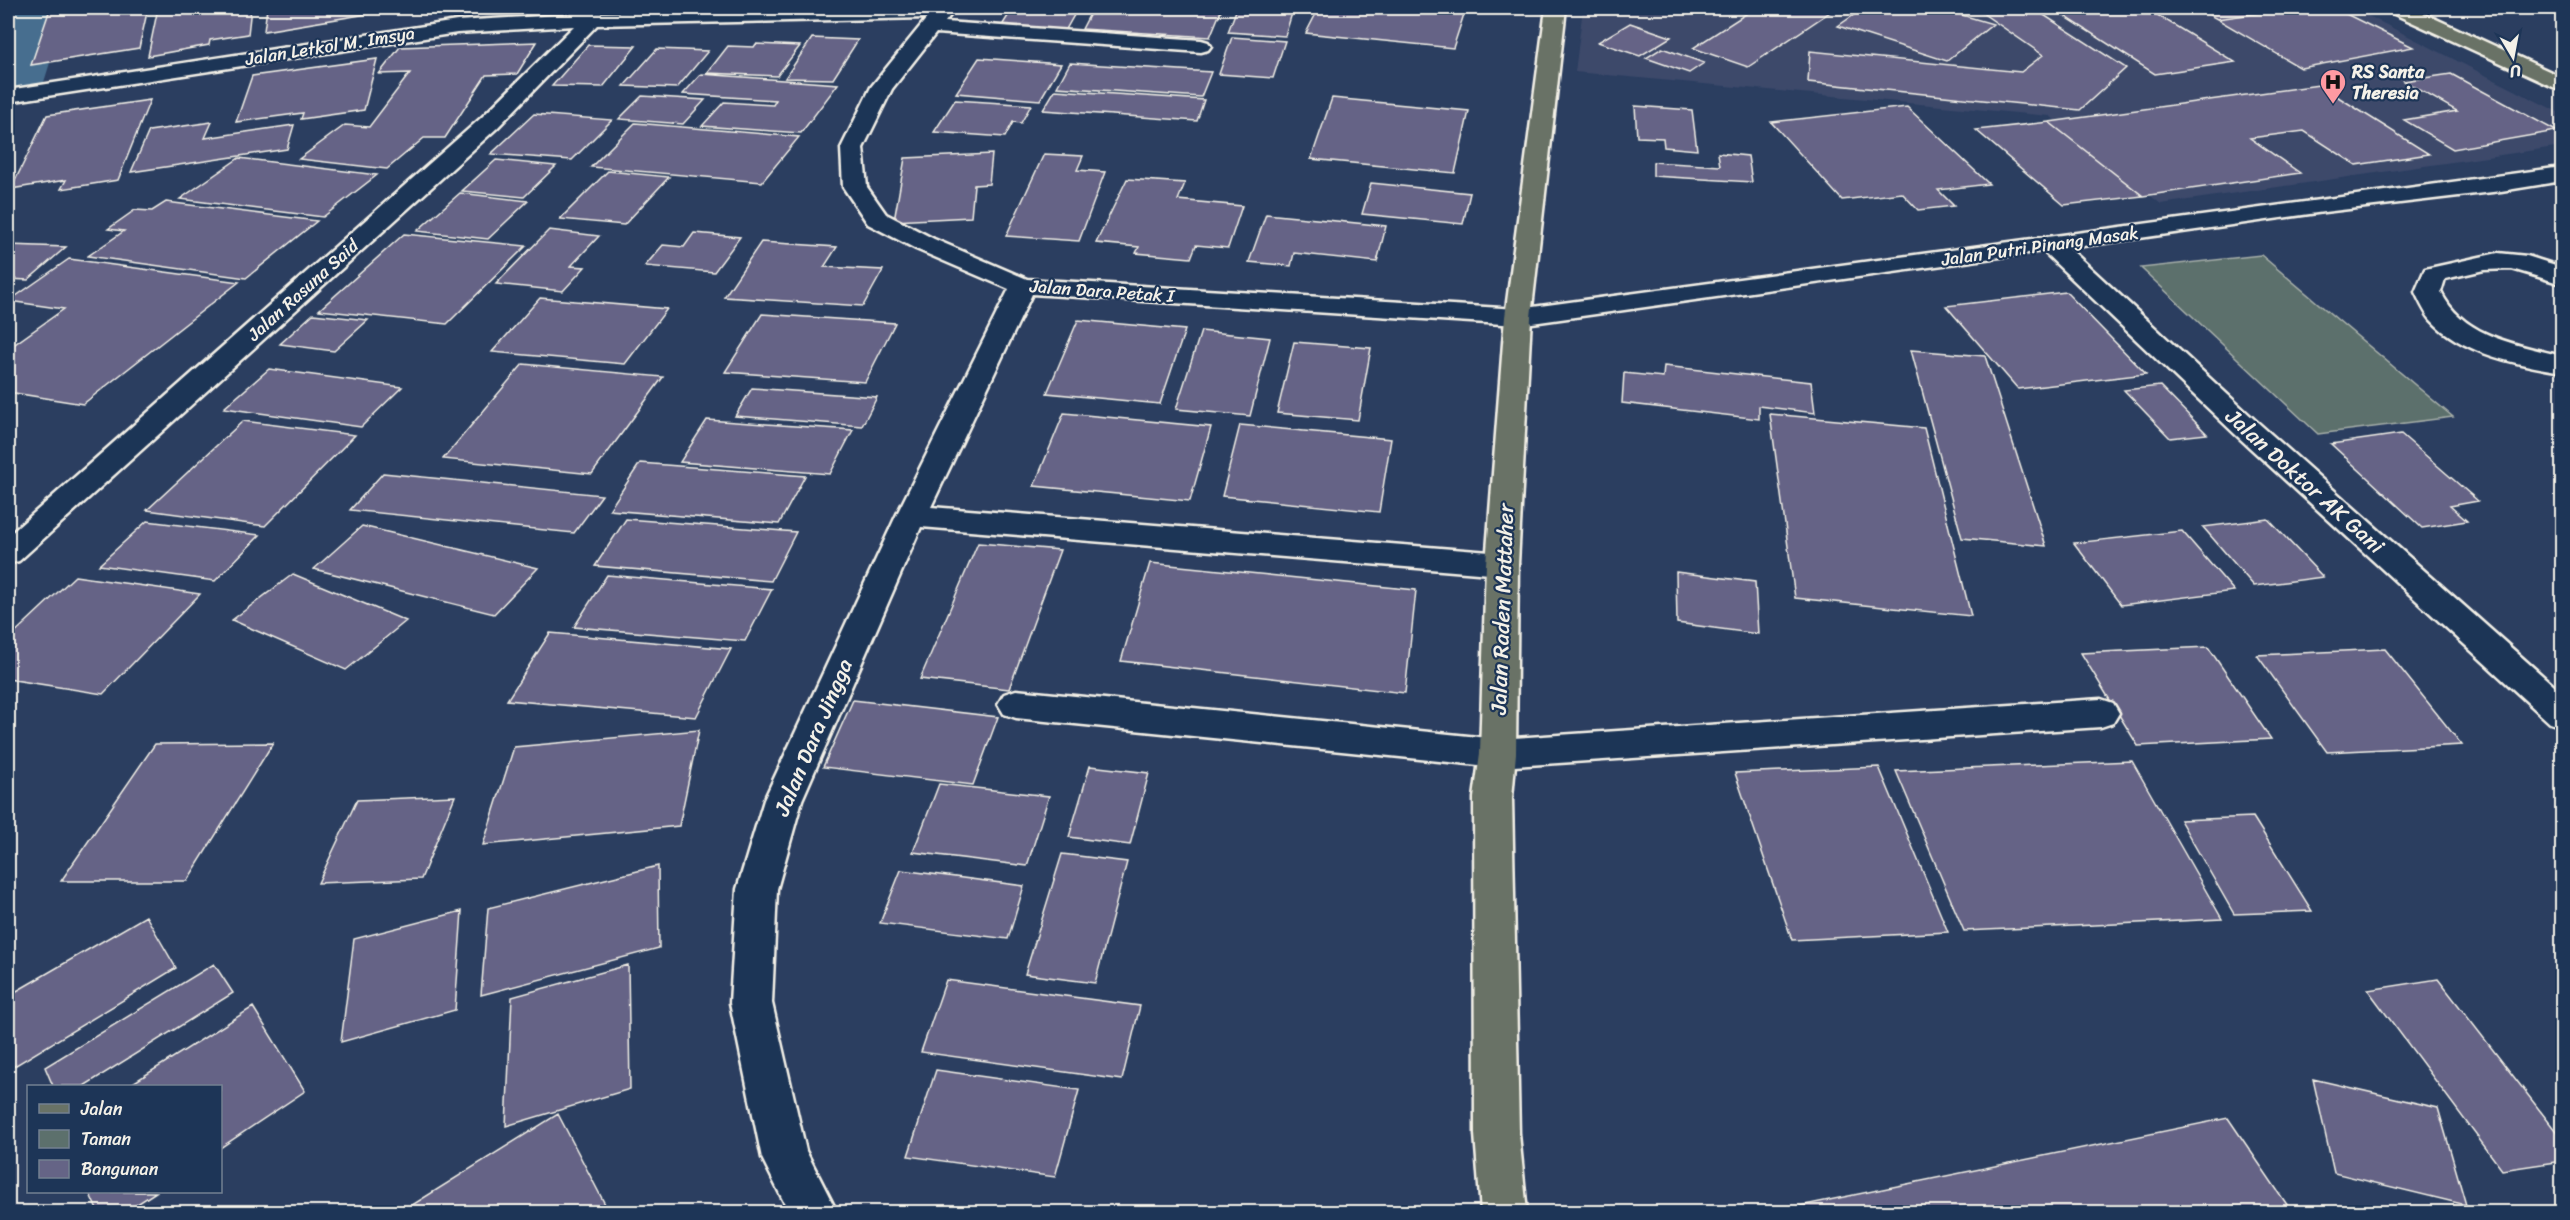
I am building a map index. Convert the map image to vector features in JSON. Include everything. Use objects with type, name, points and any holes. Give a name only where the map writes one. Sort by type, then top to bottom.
[{"type":"main road","name":"Jalan Raden Mattaher","points":[[1504,1212],[1497,1134],[1493,798],[1498,753],[1502,564],[1518,317],[1556,8]]},
{"type":"main road","points":[[2397,8],[2562,85]]},
{"type":"street","points":[[449,8],[457,27]]},
{"type":"street","name":"Jalan Letkol M. Imsya","points":[[16,95],[457,27],[592,19],[941,16],[1201,46]]},
{"type":"street","name":"Jalan Dara Petak I","points":[[941,16],[882,87],[852,148],[855,187],[877,219],[925,244],[1023,286],[1518,317]]},
{"type":"street","name":"Jalan Rasuna Said","points":[[8,553],[489,123],[592,19]]},
{"type":"street","name":"Jalan Putri Pinang Masak","points":[[1518,317],[2562,174]]},
{"type":"street","name":"Jalan Doktor AK Gani","points":[[2051,244],[2246,427],[2562,713]]},
{"type":"street","points":[[2562,276],[2540,266],[2507,259],[2486,261],[2434,274],[2428,292],[2440,315],[2470,339],[2507,351],[2562,364]]},
{"type":"street","name":"Jalan Dara Jingga","points":[[813,1212],[785,1158],[751,1003],[757,889],[783,800],[910,516],[1023,286]]},
{"type":"street","points":[[910,516],[1502,564]]},
{"type":"street","points":[[1016,704],[1498,753],[2101,713]]},
{"type":"shaded area","points":[[1583,8],[2353,8],[2562,114],[2562,146],[2161,204],[2050,116],[1575,72]]},
{"type":"green space","points":[[2261,255],[2453,417],[2318,434],[2141,268]]},
{"type":"building","points":[[78,8],[148,8],[139,48],[31,65],[49,12]]},
{"type":"building","points":[[158,8],[251,8],[248,34],[210,40],[209,45],[148,56]]},
{"type":"building","points":[[267,8],[397,8],[397,9],[264,31]]},
{"type":"building","points":[[1013,8],[1078,8],[1065,31],[1001,27]]},
{"type":"building","points":[[1093,8],[1222,8],[1210,37],[1082,29]]},
{"type":"building","points":[[1237,8],[1293,10],[1285,36],[1228,32]]},
{"type":"building","points":[[1319,8],[1466,8],[1453,48],[1306,33]]},
{"type":"building","points":[[1755,8],[1836,8],[1748,67],[1693,48]]},
{"type":"building","points":[[1864,8],[1938,8],[1993,24],[1947,61],[1838,26]]},
{"type":"building","points":[[1975,8],[2033,8],[2126,68],[2080,110],[1808,82],[1810,51],[2021,72],[2043,55]]},
{"type":"building","points":[[2052,8],[2146,8],[2235,62],[2155,74]]},
{"type":"building","points":[[2197,8],[2297,8],[2217,19]]},
{"type":"building","points":[[2297,8],[2334,8],[2413,47],[2301,68],[2217,19]]},
{"type":"building","points":[[1630,23],[1671,37],[1640,56],[1598,42]]},
{"type":"building","points":[[1232,37],[1285,41],[1273,78],[1219,74]]},
{"type":"building","points":[[812,38],[858,40],[833,79],[785,78]]},
{"type":"building","points":[[537,42],[517,74],[486,75],[445,138],[424,138],[387,169],[299,159],[345,125],[369,127],[410,73],[379,74],[400,47]]},
{"type":"building","points":[[756,44],[800,46],[777,76],[707,73],[728,46],[754,47]]},
{"type":"building","points":[[588,45],[636,46],[603,87],[552,86]]},
{"type":"building","points":[[1662,48],[1704,63],[1689,73],[1646,58]]},
{"type":"building","points":[[657,49],[708,51],[677,88],[624,86]]},
{"type":"building","points":[[979,58],[1061,64],[1040,100],[956,93]]},
{"type":"building","points":[[377,59],[364,110],[301,119],[303,113],[236,122],[252,76]]},
{"type":"building","points":[[1070,63],[1211,72],[1201,97],[1057,87]]},
{"type":"building","points":[[701,74],[838,84],[801,133],[702,126],[724,102],[773,105],[776,100],[683,94]]},
{"type":"building","points":[[2451,74],[2556,131],[2453,149],[2404,120],[2457,111],[2404,81]]},
{"type":"building","points":[[2319,85],[2429,154],[2356,165],[2304,131],[2250,138],[2300,173],[2143,196],[2049,122]]},
{"type":"building","points":[[1055,90],[1204,100],[1197,121],[1043,110]]},
{"type":"building","points":[[642,96],[705,100],[683,124],[619,119]]},
{"type":"building","points":[[1332,98],[1469,111],[1455,173],[1311,159]]},
{"type":"building","points":[[150,100],[118,180],[61,189],[66,180],[11,189],[47,115]]},
{"type":"building","points":[[955,100],[1031,105],[1021,123],[1013,122],[1005,137],[934,132]]},
{"type":"building","points":[[1635,106],[1692,110],[1697,150],[1664,147],[1663,138],[1637,137]]},
{"type":"building","points":[[1907,107],[1989,184],[1938,190],[1954,206],[1918,210],[1902,193],[1842,200],[1771,122]]},
{"type":"building","points":[[534,114],[612,120],[572,160],[491,154]]},
{"type":"building","points":[[212,122],[205,138],[294,125],[287,149],[131,172],[149,131]]},
{"type":"building","points":[[2049,122],[2143,196],[2064,205],[1976,130]]},
{"type":"building","points":[[635,123],[799,137],[762,182],[591,167]]},
{"type":"building","points":[[1718,153],[1748,156],[1752,182],[1653,176],[1653,162],[1720,166]]},
{"type":"building","points":[[992,154],[989,184],[974,185],[971,217],[894,221],[905,158]]},
{"type":"building","points":[[1044,154],[1083,156],[1077,170],[1105,172],[1079,241],[1006,236]]},
{"type":"building","points":[[239,158],[377,175],[323,217],[180,199]]},
{"type":"building","points":[[496,160],[556,166],[524,197],[462,191]]},
{"type":"building","points":[[608,171],[669,177],[624,225],[560,219]]},
{"type":"building","points":[[1127,179],[1185,183],[1178,200],[1242,206],[1228,248],[1196,245],[1191,258],[1136,253],[1139,247],[1096,243]]},
{"type":"building","points":[[1371,183],[1470,193],[1463,224],[1362,214]]},
{"type":"building","points":[[460,193],[528,201],[488,239],[417,231]]},
{"type":"building","points":[[166,202],[317,221],[246,278],[88,256],[124,231],[108,229],[135,210],[152,211]]},
{"type":"building","points":[[1266,214],[1386,226],[1377,262],[1294,253],[1291,266],[1249,262]]},
{"type":"building","points":[[549,230],[599,236],[571,266],[585,267],[563,291],[496,284]]},
{"type":"building","points":[[694,233],[740,237],[714,272],[645,266],[663,245],[684,247]]},
{"type":"building","points":[[404,234],[526,246],[447,324],[319,310]]},
{"type":"building","points":[[761,242],[837,247],[824,267],[883,270],[863,306],[724,297]]},
{"type":"building","points":[[8,245],[66,247],[28,280],[8,279]]},
{"type":"building","points":[[69,259],[239,282],[83,404],[8,392],[8,349],[64,309],[9,301]]},
{"type":"building","points":[[2066,292],[2146,374],[2018,389],[1946,306]]},
{"type":"building","points":[[540,298],[667,309],[625,364],[492,352]]},
{"type":"building","points":[[313,314],[368,320],[334,351],[280,344]]},
{"type":"building","points":[[762,314],[895,323],[865,382],[725,372]]},
{"type":"building","points":[[1078,320],[1185,330],[1160,404],[1047,393]]},
{"type":"building","points":[[1201,331],[1270,338],[1250,416],[1176,409]]},
{"type":"building","points":[[1294,342],[1371,348],[1358,420],[1277,413]]},
{"type":"building","points":[[1911,350],[1985,356],[2046,546],[1962,538]]},
{"type":"building","points":[[523,364],[663,377],[592,474],[443,459]]},
{"type":"building","points":[[1664,366],[1811,382],[1815,413],[1759,406],[1759,419],[1622,403],[1624,373],[1663,377]]},
{"type":"building","points":[[269,369],[402,387],[361,427],[224,408]]},
{"type":"building","points":[[2160,386],[2207,434],[2170,438],[2124,390]]},
{"type":"building","points":[[752,388],[877,397],[862,426],[735,416]]},
{"type":"building","points":[[1064,413],[1211,427],[1190,501],[1034,486]]},
{"type":"building","points":[[1770,414],[1924,428],[1971,616],[1795,598]]},
{"type":"building","points":[[707,420],[853,430],[830,474],[680,462]]},
{"type":"building","points":[[243,421],[355,435],[265,526],[147,510]]},
{"type":"building","points":[[1240,425],[1391,439],[1379,512],[1222,496]]},
{"type":"building","points":[[2401,434],[2478,501],[2450,506],[2467,521],[2422,528],[2331,444]]},
{"type":"building","points":[[640,463],[805,476],[779,524],[609,510]]},
{"type":"building","points":[[383,473],[602,495],[574,533],[350,510]]},
{"type":"building","points":[[626,519],[796,532],[771,581],[595,566]]},
{"type":"building","points":[[2268,519],[2323,577],[2254,586],[2203,527]]},
{"type":"building","points":[[147,521],[260,535],[215,581],[99,565]]},
{"type":"building","points":[[362,526],[538,568],[494,614],[314,569]]},
{"type":"building","points":[[2182,531],[2234,591],[2121,605],[2074,543]]},
{"type":"building","points":[[978,543],[1060,550],[1009,689],[920,679]]},
{"type":"building","points":[[1150,563],[1416,590],[1405,693],[1121,661]]},
{"type":"building","points":[[1676,572],[1755,582],[1758,634],[1677,623]]},
{"type":"building","points":[[293,574],[406,621],[346,670],[232,620]]},
{"type":"building","points":[[607,575],[772,589],[745,641],[574,627]]},
{"type":"building","points":[[75,576],[200,594],[103,694],[8,679],[8,639]]},
{"type":"building","points":[[550,633],[731,649],[696,717],[507,700]]},
{"type":"building","points":[[2208,647],[2271,739],[2138,746],[2081,653]]},
{"type":"building","points":[[2385,649],[2462,745],[2327,752],[2257,655]]},
{"type":"building","points":[[853,700],[998,717],[973,785],[823,767]]},
{"type":"building","points":[[699,730],[679,826],[483,845],[514,747]]},
{"type":"building","points":[[273,743],[187,881],[61,881],[155,744]]},
{"type":"building","points":[[2132,761],[2222,919],[1964,931],[1896,771]]},
{"type":"building","points":[[1090,766],[1149,773],[1130,845],[1069,837]]},
{"type":"building","points":[[1879,767],[1948,932],[1792,940],[1735,773]]},
{"type":"building","points":[[939,784],[1049,796],[1027,866],[913,852]]},
{"type":"building","points":[[455,796],[421,879],[318,883],[357,800]]},
{"type":"building","points":[[2253,817],[2312,911],[2234,914],[2180,820]]},
{"type":"building","points":[[1062,854],[1127,862],[1095,983],[1025,974]]},
{"type":"building","points":[[658,866],[659,948],[481,995],[488,908]]},
{"type":"building","points":[[901,870],[1024,886],[1008,939],[880,923]]},
{"type":"building","points":[[462,911],[455,1010],[341,1042],[354,939]]},
{"type":"building","points":[[146,916],[176,968],[8,1070],[8,996]]},
{"type":"building","points":[[214,964],[233,993],[86,1085],[53,1085],[45,1067]]},
{"type":"building","points":[[628,965],[630,1089],[506,1126],[512,997]]},
{"type":"building","points":[[2438,979],[2562,1139],[2562,1161],[2502,1170],[2368,990]]},
{"type":"building","points":[[946,980],[1140,1006],[1122,1080],[921,1052]]},
{"type":"building","points":[[253,1007],[305,1091],[222,1147],[222,1085],[130,1085]]},
{"type":"building","points":[[936,1070],[1079,1090],[1055,1177],[908,1156]]},
{"type":"building","points":[[2313,1079],[2438,1108],[2466,1205],[2334,1173]]},
{"type":"building","points":[[558,1114],[609,1212],[401,1212]]},
{"type":"building","points":[[2228,1118],[2292,1212],[1803,1212],[1800,1206]]},
{"type":"building","points":[[89,1193],[154,1193],[125,1212],[98,1212]]},
{"type":"waterway","points":[[8,82],[34,8]]},
{"type":"place","name":"RS Santa Theresia","points":[[2333,105]]}]
